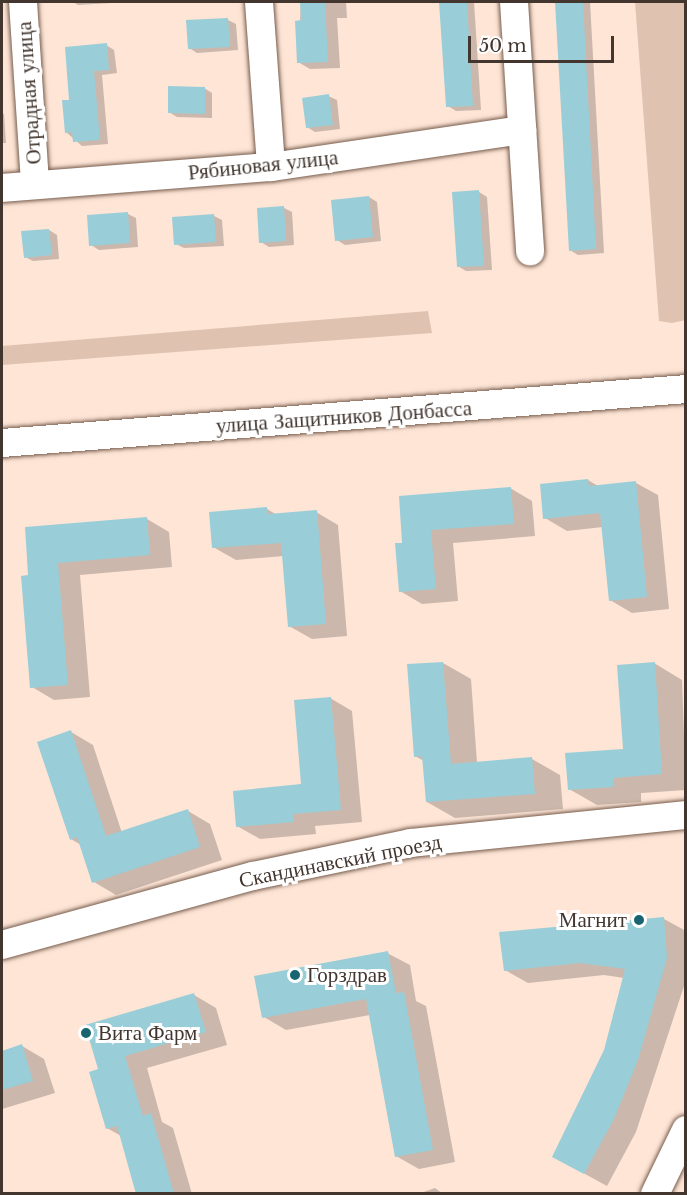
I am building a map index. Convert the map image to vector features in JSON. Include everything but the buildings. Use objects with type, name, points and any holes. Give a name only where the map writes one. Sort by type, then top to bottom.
[{"type":"street","name":"Отрадная улица","points":[[23,2],[35,185]]},
{"type":"street","points":[[259,2],[271,167]]},
{"type":"street","points":[[514,2],[530,251]]},
{"type":"street","name":"Рябиновая улица","points":[[2,188],[271,167],[522,130]]},
{"type":"street","name":"улица Защитников Донбасса","points":[[2,443],[686,389]]},
{"type":"street","name":"Скандинавский проезд","points":[[2,945],[253,876],[411,843],[686,815]]},
{"type":"street","points":[[655,1194],[686,1130]]},
{"type":"shaded area","points":[[635,2],[685,2],[686,320],[672,323],[659,321]]},
{"type":"shaded area","points":[[428,311],[432,333],[2,365],[2,346]]},
{"type":"place","name":"Магнит","points":[[639,920]]},
{"type":"place","name":"Горздрав","points":[[295,975]]},
{"type":"place","name":"Вита Фарм","points":[[86,1033]]}]
